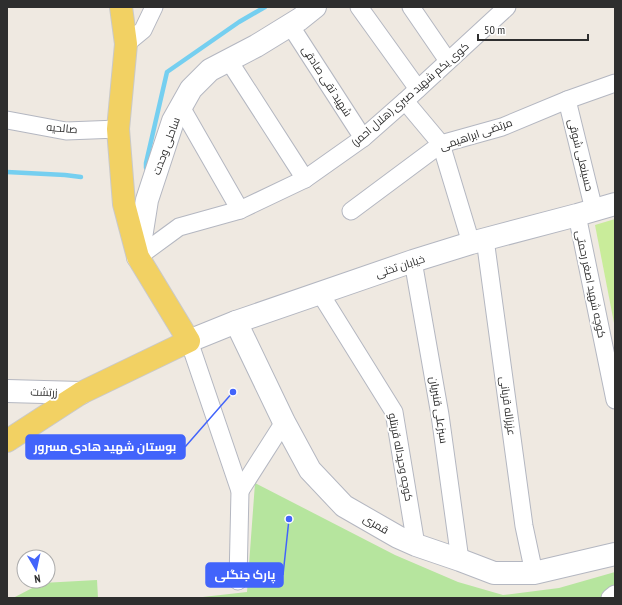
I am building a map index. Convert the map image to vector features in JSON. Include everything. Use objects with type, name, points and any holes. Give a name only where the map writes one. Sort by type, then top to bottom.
[{"type":"main road","points":[[7,442],[81,393],[189,341],[138,257],[124,204],[118,129],[126,44],[121,7]]},
{"type":"street","points":[[126,44],[143,30],[154,7]]},
{"type":"street","name":"ساحلی وحدت","points":[[138,257],[147,200],[173,121],[191,89],[210,70],[256,46],[300,19],[315,7]]},
{"type":"street","points":[[359,7],[418,89]]},
{"type":"street","points":[[411,7],[448,61]]},
{"type":"street","name":"کوی یکم شهید صبری (هلال احمر)","points":[[138,257],[179,227],[240,210],[305,179],[363,138],[418,89],[503,8]]},
{"type":"street","name":"شهید تقی صادقی","points":[[290,25],[363,138]]},
{"type":"street","points":[[229,61],[305,179]]},
{"type":"street","name":"مرتضی ابراهیمی","points":[[351,211],[441,144],[502,127],[567,100],[615,83]]},
{"type":"street","name":"حسینعلی شوقی","points":[[567,100],[586,212]]},
{"type":"street","points":[[405,101],[441,144]]},
{"type":"street","points":[[181,107],[240,210]]},
{"type":"street","name":"صالحیه","points":[[7,120],[66,130],[118,129]]},
{"type":"street","name":"عزیزاله قربانی","points":[[441,144],[478,241],[524,526],[534,573]]},
{"type":"street","name":"خیابان تختی","points":[[189,341],[236,322],[478,241],[615,204]]},
{"type":"street","name":"کوچه شهید اصغر رحمتی","points":[[586,212],[615,400]]},
{"type":"street","name":"سبزعلی قنبریان","points":[[413,262],[440,415],[460,560]]},
{"type":"street","name":"کوچه وحیداله قربتلو","points":[[320,293],[394,412],[416,544]]},
{"type":"street","name":"قمری","points":[[236,322],[284,422],[310,470],[344,506],[398,536],[494,573],[534,573],[615,554]]},
{"type":"street","points":[[189,341],[240,491],[238,581]]},
{"type":"street","name":"زرتشت","points":[[7,391],[81,393]]},
{"type":"street","points":[[240,491],[284,422]]},
{"type":"street","points":[[610,598],[615,594]]},
{"type":"green space","points":[[615,219],[615,328],[595,225]]},
{"type":"green space","points":[[255,483],[395,555],[458,582],[503,595],[559,588],[615,572],[615,598],[194,598],[247,592]]},
{"type":"green space","points":[[97,580],[98,598],[13,598],[30,589],[56,589],[56,582]]},
{"type":"waterway","points":[[146,168],[167,72],[239,22],[265,7]]},
{"type":"waterway","points":[[7,172],[81,177]]},
{"type":"place","name":"بوستان شهید هادی مسرور","points":[[233,392]]},
{"type":"place","name":"پارک جنگلی","points":[[289,519]]}]
